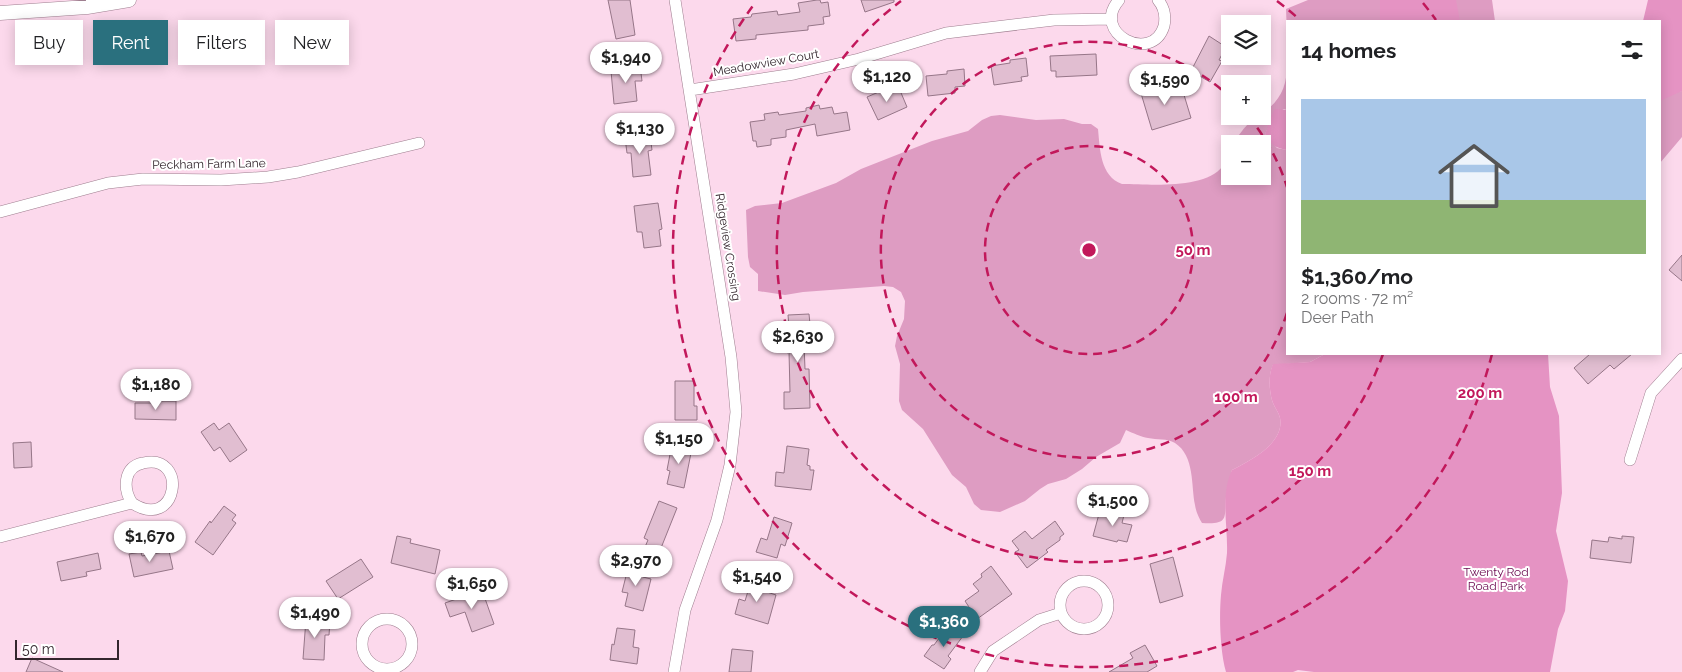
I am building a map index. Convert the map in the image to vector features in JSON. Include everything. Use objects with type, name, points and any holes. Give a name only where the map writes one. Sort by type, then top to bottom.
[{"type":"street","points":[[0,13],[87,7],[129,0]]},
{"type":"street","name":"Ridgeview Crossing","points":[[674,672],[685,610],[717,520],[730,465],[736,412],[731,357],[675,0]]},
{"type":"street","points":[[1119,0],[1113,10],[1112,19],[1118,35],[1125,40],[1142,44],[1158,36],[1162,29],[1165,20],[1164,12],[1158,0]]},
{"type":"street","name":"Meadowview Court","points":[[690,90],[794,74],[859,59],[946,33],[1054,20],[1112,19]]},
{"type":"street","name":"Peckham Farm Lane","points":[[0,212],[69,192],[117,182],[143,179],[221,180],[268,177],[419,143]]},
{"type":"street","points":[[1630,460],[1651,393],[1682,359]]},
{"type":"street","points":[[0,538],[132,503],[140,508],[150,510],[159,508],[167,503],[172,495],[174,486],[172,477],[167,469],[159,463],[150,462],[140,463],[132,469],[127,477],[125,486],[127,495],[132,503]]},
{"type":"street","points":[[1085,580],[1094,582],[1102,588],[1107,596],[1109,606],[1107,615],[1093,628],[1083,629],[1074,627],[1066,622],[1061,613],[1059,604],[1062,595],[1067,587],[1075,582],[1085,580]]},
{"type":"street","points":[[980,672],[993,651],[1039,620],[1061,613]]},
{"type":"street","points":[[385,618],[395,619],[404,624],[410,632],[413,641],[412,651],[407,660],[399,666],[379,670],[364,655],[362,636],[367,627],[375,621],[385,618]]},
{"type":"shaded area","points":[[1308,0],[1492,0],[1495,20],[1286,20],[1286,9]]},
{"type":"shaded area","points":[[1286,79],[1286,110],[1271,116],[1271,106],[1282,92]]},
{"type":"shaded area","points":[[1682,91],[1682,137],[1661,162],[1661,94]]},
{"type":"shaded area","points":[[1000,115],[1036,120],[1064,119],[1082,124],[1091,124],[1098,129],[1102,161],[1105,168],[1109,175],[1122,184],[1176,184],[1203,179],[1214,174],[1221,168],[1221,185],[1271,185],[1271,141],[1277,148],[1286,150],[1286,355],[1323,355],[1310,362],[1273,365],[1270,374],[1270,389],[1273,403],[1279,414],[1280,427],[1272,443],[1265,450],[1232,470],[1226,494],[1225,515],[1217,523],[1202,523],[1198,515],[1195,508],[1189,463],[1181,449],[1172,441],[1151,439],[1126,430],[1120,443],[1096,457],[1066,479],[1048,484],[1025,501],[1000,512],[981,510],[974,504],[966,487],[952,475],[923,429],[902,410],[899,401],[900,364],[895,346],[904,319],[905,301],[901,292],[893,287],[884,286],[785,295],[758,291],[758,274],[750,267],[748,257],[746,210],[755,206],[782,203],[836,183],[861,169],[932,141],[968,131],[982,120],[991,116]]},
{"type":"shaded area","points":[[1247,125],[1269,125],[1266,135],[1239,135]]},
{"type":"green space","points":[[1380,0],[1456,0],[1460,20],[1380,20]]},
{"type":"green space","points":[[1648,0],[1682,0],[1682,91],[1661,101],[1661,20],[1643,20]]},
{"type":"green space","points":[[1275,109],[1286,110],[1286,150],[1274,145],[1271,143],[1271,135],[1265,134],[1268,125],[1271,125],[1271,115]]},
{"type":"green space","name":"Twenty Rod Road Park","points":[[1323,355],[1548,355],[1550,387],[1559,416],[1562,493],[1556,531],[1568,581],[1565,611],[1558,629],[1550,672],[1314,672],[1298,670],[1293,672],[1226,672],[1221,644],[1220,613],[1227,553],[1225,500],[1228,480],[1232,470],[1265,450],[1277,435],[1280,427],[1280,418],[1273,403],[1270,389],[1270,373],[1273,364],[1310,362]]},
{"type":"building","points":[[608,0],[630,0],[635,35],[616,39]]},
{"type":"building","points":[[820,0],[821,3],[828,2],[830,16],[823,17],[824,24],[808,26],[808,30],[756,35],[756,39],[736,41],[733,19],[751,17],[752,14],[777,11],[778,15],[800,12],[798,3]]},
{"type":"building","points":[[861,0],[894,0],[894,2],[865,12]]},
{"type":"building","points":[[1209,36],[1221,44],[1221,56],[1219,60],[1221,63],[1210,82],[1191,71]]},
{"type":"building","points":[[1096,54],[1097,75],[1056,77],[1056,71],[1051,71],[1050,56]]},
{"type":"building","points":[[1026,58],[1028,76],[1021,77],[1022,81],[994,85],[991,66],[1010,63],[1010,60]]},
{"type":"building","points":[[640,65],[642,81],[635,81],[637,101],[614,104],[611,71],[624,70],[624,67]]},
{"type":"building","points":[[964,69],[965,86],[955,87],[955,93],[928,96],[926,76],[947,74],[947,71]]},
{"type":"building","points":[[1157,85],[1159,92],[1181,85],[1191,118],[1152,130],[1140,90]]},
{"type":"building","points":[[888,88],[890,93],[899,88],[907,107],[878,120],[867,97]]},
{"type":"building","points":[[819,105],[820,109],[832,107],[834,114],[847,112],[850,130],[817,136],[815,124],[786,130],[786,137],[771,139],[771,145],[757,147],[756,141],[753,141],[750,122],[765,120],[764,114],[778,112],[779,115],[806,111],[806,108]]},
{"type":"building","points":[[650,135],[652,150],[648,151],[651,175],[633,177],[631,153],[627,153],[625,138]]},
{"type":"building","points":[[658,203],[662,229],[659,230],[661,246],[644,248],[642,232],[637,232],[634,206]]},
{"type":"building","points":[[1682,255],[1682,281],[1669,270]]},
{"type":"building","points":[[809,314],[812,344],[804,344],[805,369],[809,369],[810,408],[784,409],[784,392],[790,392],[789,352],[787,353],[786,338],[790,338],[788,315]]},
{"type":"building","points":[[1589,355],[1631,355],[1614,369],[1610,365],[1588,384],[1574,368]]},
{"type":"building","points":[[675,381],[694,381],[694,406],[697,406],[697,420],[675,420]]},
{"type":"building","points":[[153,401],[176,401],[176,420],[135,419],[135,403],[151,403]]},
{"type":"building","points":[[214,423],[219,430],[229,423],[247,450],[230,462],[220,447],[214,451],[201,432]]},
{"type":"building","points":[[31,442],[32,467],[14,468],[13,443]]},
{"type":"building","points":[[672,444],[692,448],[684,488],[667,484],[670,471],[667,470]]},
{"type":"building","points":[[787,446],[809,449],[807,465],[810,466],[810,470],[814,470],[811,490],[775,486],[776,472],[784,473]]},
{"type":"building","points":[[659,501],[677,508],[659,553],[645,547],[648,540],[644,538]]},
{"type":"building","points":[[224,506],[236,515],[232,520],[236,523],[213,555],[195,542]]},
{"type":"building","points":[[1110,508],[1125,511],[1122,523],[1132,525],[1127,542],[1118,540],[1117,542],[1093,536],[1099,514],[1108,516]]},
{"type":"building","points":[[774,517],[792,523],[785,546],[781,544],[777,558],[756,552],[761,538],[767,540]]},
{"type":"building","points":[[1055,521],[1064,534],[1060,537],[1060,540],[1046,550],[1048,552],[1027,568],[1015,552],[1019,550],[1012,541],[1025,531],[1032,539]]},
{"type":"building","points":[[397,536],[411,539],[410,543],[440,550],[435,574],[391,563]]},
{"type":"building","points":[[1622,536],[1634,537],[1631,563],[1590,558],[1592,540],[1608,542],[1609,537],[1622,539]]},
{"type":"building","points":[[169,551],[173,569],[134,577],[129,554],[141,552],[142,556]]},
{"type":"building","points":[[98,553],[101,569],[86,572],[87,576],[61,581],[57,562]]},
{"type":"building","points":[[1173,557],[1183,596],[1160,603],[1150,564]]},
{"type":"building","points":[[361,559],[373,577],[338,599],[326,581]]},
{"type":"building","points":[[629,564],[646,568],[643,577],[651,579],[643,611],[625,606],[628,593],[622,592]]},
{"type":"building","points":[[991,566],[1012,594],[977,619],[965,601],[979,591],[973,584]]},
{"type":"building","points":[[752,578],[769,584],[767,592],[776,595],[768,624],[735,614],[739,599],[745,601]]},
{"type":"building","points":[[482,590],[494,624],[472,632],[465,612],[450,617],[445,603]]},
{"type":"building","points":[[306,619],[330,621],[329,635],[325,635],[324,660],[303,659]]},
{"type":"building","points":[[948,626],[963,636],[948,656],[951,659],[944,669],[924,656]]},
{"type":"building","points":[[617,628],[635,630],[633,647],[639,648],[637,664],[610,660]]},
{"type":"building","points":[[1145,645],[1157,666],[1147,672],[1109,672],[1133,658],[1130,653]]},
{"type":"building","points":[[732,649],[753,651],[751,672],[729,672]]},
{"type":"building","points":[[32,658],[63,672],[26,672]]}]
